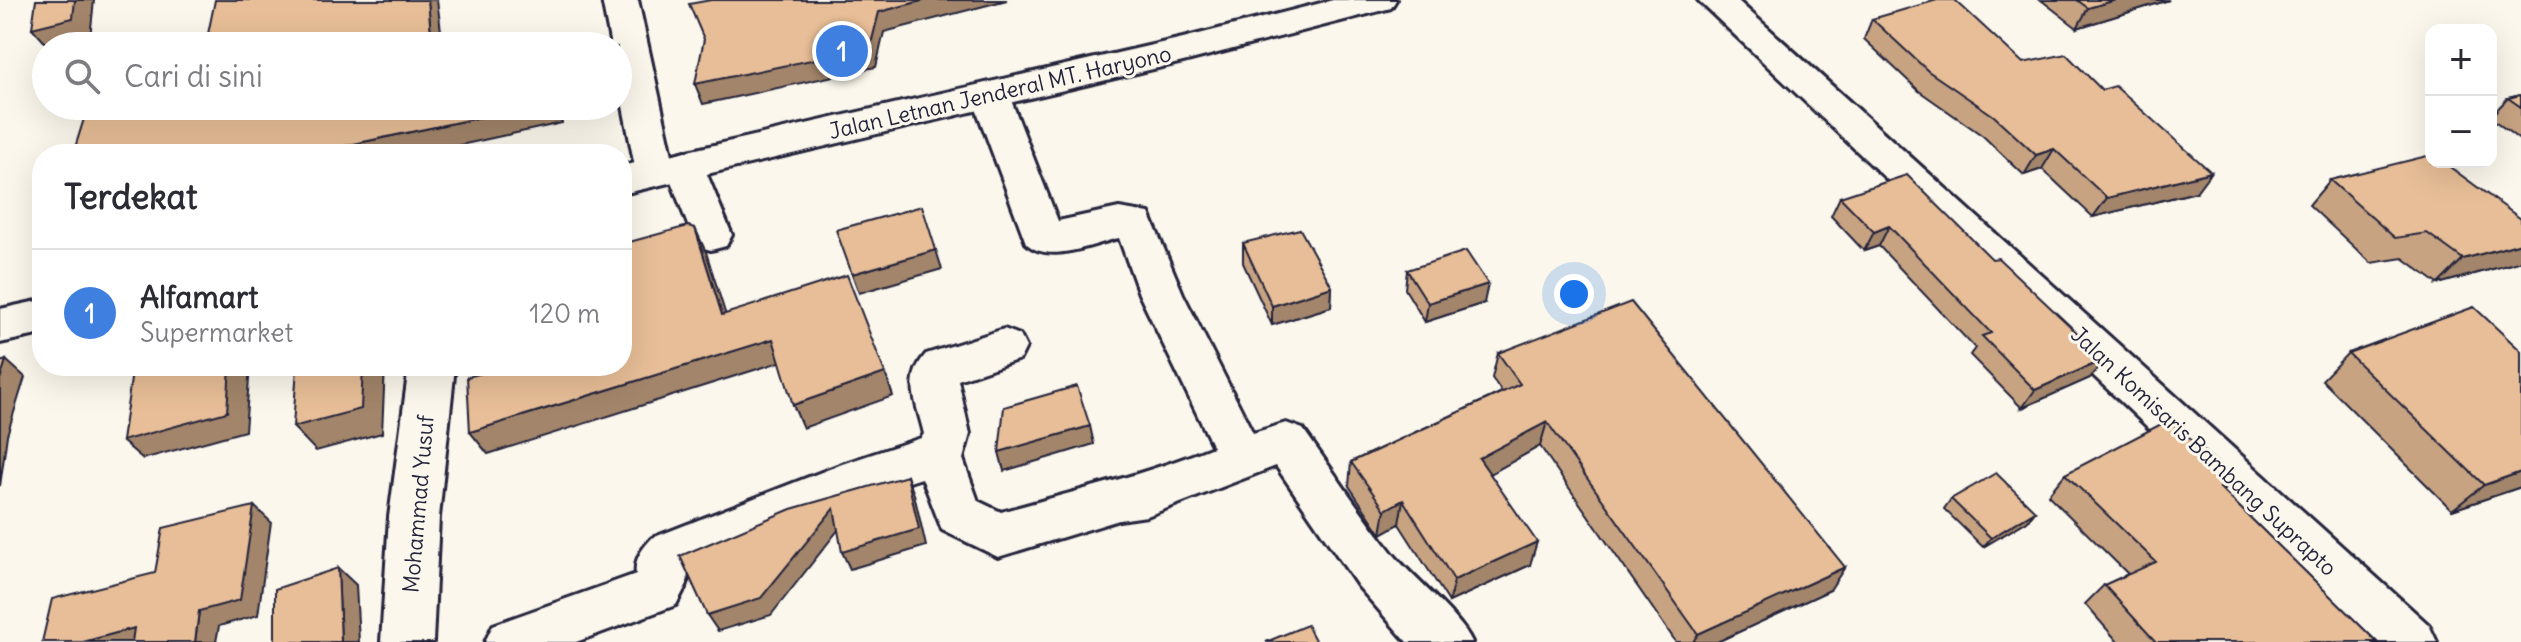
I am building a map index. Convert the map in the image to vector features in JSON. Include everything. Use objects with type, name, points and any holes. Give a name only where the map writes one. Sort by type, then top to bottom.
[{"type":"street","points":[[620,0],[626,32]]},
{"type":"street","name":"Jalan Letnan Jenderal MT. Haryono","points":[[655,173],[1378,0]]},
{"type":"street","name":"Jalan Komisaris Bambang Suprapto","points":[[1716,0],[2411,642]]},
{"type":"street","points":[[632,59],[655,173],[711,235]]},
{"type":"street","points":[[990,95],[1041,232],[1048,239],[1119,223],[1134,224],[1161,294],[1241,457]]},
{"type":"street","points":[[0,326],[32,319]]},
{"type":"street","points":[[511,642],[658,589],[662,584],[660,565],[670,554],[859,478],[937,453],[946,445],[947,434],[934,376],[942,367],[1004,347]]},
{"type":"street","name":"Mohammad Yusuf","points":[[407,642],[414,517],[431,376]]},
{"type":"street","points":[[937,453],[959,515],[998,535],[1119,499],[1147,495],[1280,442],[1290,446],[1376,570],[1430,631],[1446,642]]},
{"type":"building","points":[[36,0],[75,0],[73,18],[32,28]]},
{"type":"building","points":[[215,0],[428,0],[431,32],[208,32]]},
{"type":"building","points":[[711,0],[925,0],[879,12],[870,48],[695,84],[704,39],[689,4]]},
{"type":"building","points":[[1937,0],[1955,0],[2023,63],[2066,54],[2102,90],[2115,86],[2211,172],[2107,198],[2054,149],[2036,155],[1994,116],[1928,71],[1872,19]]},
{"type":"building","points":[[2077,0],[2116,0],[2088,8]]},
{"type":"building","points":[[2521,95],[2521,107],[2508,98]]},
{"type":"building","points":[[84,120],[468,120],[354,144],[76,144]]},
{"type":"building","points":[[2425,156],[2425,168],[2451,168],[2521,219],[2521,243],[2463,259],[2427,233],[2395,238],[2330,180]]},
{"type":"building","points":[[1907,175],[1992,259],[1998,258],[2105,359],[2035,390],[1982,336],[1991,333],[1889,226],[1874,232],[1840,197]]},
{"type":"building","points":[[922,206],[936,250],[852,274],[836,230]]},
{"type":"building","points":[[688,226],[695,228],[722,315],[847,275],[885,373],[793,405],[773,339],[470,432],[467,377],[632,376],[632,241]]},
{"type":"building","points":[[1300,229],[1332,287],[1272,306],[1243,243]]},
{"type":"building","points":[[1466,251],[1488,284],[1428,303],[1407,270]]},
{"type":"building","points":[[1631,302],[1845,567],[1698,634],[1547,422],[1479,458],[1537,542],[1454,580],[1403,500],[1385,510],[1351,462],[1520,384],[1498,353]]},
{"type":"building","points":[[2474,307],[2521,351],[2521,472],[2484,485],[2348,353]]},
{"type":"building","points":[[6,360],[0,379],[0,362]]},
{"type":"building","points":[[131,376],[229,376],[227,412],[122,441]]},
{"type":"building","points":[[296,376],[363,376],[361,409],[293,427]]},
{"type":"building","points":[[1077,386],[1090,426],[999,452],[1004,407]]},
{"type":"building","points":[[2169,420],[2235,479],[2220,488],[2377,642],[2156,642],[2104,585],[2156,562],[2065,474]]},
{"type":"building","points":[[1996,473],[2035,511],[1991,538],[1951,499]]},
{"type":"building","points":[[907,476],[919,529],[842,552],[834,508],[761,598],[707,615],[680,556],[791,509]]},
{"type":"building","points":[[254,506],[240,600],[199,611],[195,642],[132,642],[134,628],[83,642],[42,642],[52,599],[155,573],[163,528]]},
{"type":"building","points":[[338,568],[341,642],[275,642],[275,589]]},
{"type":"building","points":[[1307,625],[1316,642],[1266,642]]},
{"type":"place","name":"Alfamart","points":[[842,51]]}]
